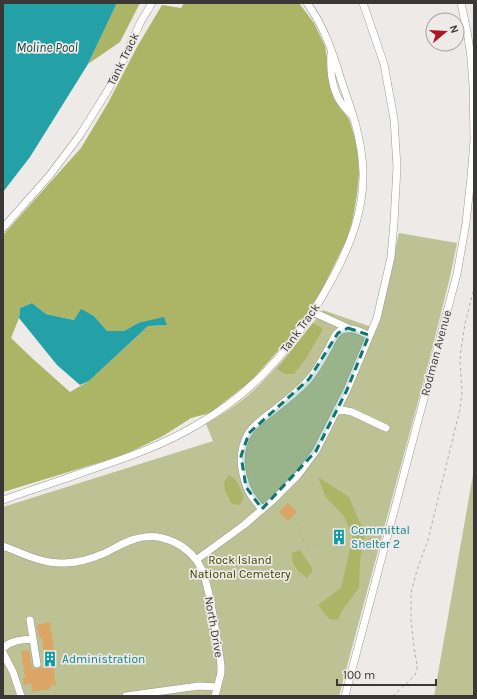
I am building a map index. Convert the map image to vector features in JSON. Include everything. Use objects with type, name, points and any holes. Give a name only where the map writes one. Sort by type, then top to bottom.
[{"type":"street","name":"Tank Track","points":[[3,228],[50,175],[80,135],[108,90],[140,23],[152,3]]},
{"type":"street","name":"Tank Track","points":[[3,500],[148,450],[178,436],[219,412],[259,378],[279,357],[313,312],[345,254],[357,220],[361,202],[363,173],[361,147],[354,117],[331,48],[321,25],[307,3]]},
{"type":"street","points":[[3,546],[36,559],[55,563],[64,563],[92,558],[128,541],[144,536],[151,536],[162,537],[177,543],[189,552],[196,560],[244,525],[288,486],[316,451],[347,390],[377,318],[391,257],[397,167],[394,119],[384,64],[363,3]]},
{"type":"street","name":"Rodman Avenue","points":[[345,696],[457,274],[466,223],[472,181],[474,140],[473,85],[472,45],[461,3]]},
{"type":"street","points":[[313,312],[348,328],[369,335]]},
{"type":"street","points":[[262,509],[250,495],[244,481],[241,456],[244,441],[248,433],[255,425],[309,379],[338,333],[341,330],[348,328]]},
{"type":"street","points":[[337,409],[352,412],[386,428]]},
{"type":"street","name":"North Drive","points":[[196,560],[207,584],[220,654],[221,673],[215,696]]},
{"type":"street","points":[[30,620],[37,664]]},
{"type":"street","points":[[3,648],[7,644],[13,642],[33,639]]},
{"type":"street","points":[[3,653],[13,672],[21,696]]},
{"type":"street","points":[[126,696],[199,686],[217,687]]},
{"type":"path","points":[[394,696],[412,679],[418,665],[411,622],[411,594],[428,540],[458,420],[462,392],[460,362],[461,349],[465,324],[474,288]]},
{"type":"path","points":[[294,518],[299,526],[303,541],[309,545],[318,545]]},
{"type":"highlighted area","points":[[348,328],[369,335],[347,390],[316,451],[262,509],[246,487],[241,456],[249,433],[309,379],[338,333]]},
{"type":"green space","points":[[117,3],[140,3],[120,42],[88,64]]},
{"type":"green space","points":[[184,3],[299,3],[314,23],[325,46],[328,76],[334,99],[349,119],[358,153],[359,174],[357,194],[353,218],[347,239],[319,296],[300,326],[252,380],[210,413],[191,418],[163,436],[124,455],[3,492],[3,235],[81,148],[108,103],[137,47],[162,5],[181,8]],"holes":[[[32,303],[46,314],[74,320],[81,310],[94,316],[107,331],[124,331],[138,323],[167,325],[148,326],[89,381],[70,392],[11,338],[19,318],[20,308]]]},
{"type":"green space","name":"Rock Island National Cemetery","points":[[399,233],[457,243],[430,357],[339,696],[3,696],[3,507],[213,441],[206,424],[237,404],[261,383],[283,360],[323,310],[377,329]]},
{"type":"green space","points":[[313,323],[323,329],[305,360],[294,374],[285,374],[277,369]]},
{"type":"green space","points":[[474,469],[474,696],[434,696]]},
{"type":"green space","points":[[229,475],[236,480],[244,497],[240,505],[232,504],[225,491],[224,482]]},
{"type":"green space","points":[[318,477],[349,497],[358,519],[365,531],[360,561],[359,588],[343,609],[338,620],[329,619],[318,605],[341,588],[353,535],[343,515],[325,496]]},
{"type":"green space","points":[[300,550],[312,568],[312,572],[307,578],[298,570],[292,561],[292,553]]},
{"type":"water","name":"Moline Pool","points":[[3,3],[117,3],[88,64],[30,157],[3,192]]},
{"type":"water","points":[[32,303],[46,314],[74,320],[81,309],[94,316],[107,331],[124,331],[138,323],[164,317],[167,325],[148,326],[89,381],[80,385],[57,365],[19,318],[20,308]]},
{"type":"building","points":[[288,503],[297,512],[288,521],[279,512]]},
{"type":"building","name":"Committal Shelter 2","points":[[342,530],[346,541],[335,544],[332,533]]},
{"type":"building","name":"Administration","points":[[50,622],[56,666],[53,666],[56,685],[50,686],[50,689],[33,692],[31,683],[24,685],[23,678],[25,678],[21,651],[29,650],[32,669],[46,667],[42,638],[40,639],[37,625]]},
{"type":"place","name":"Committal Shelter 2","points":[[339,537]]},
{"type":"place","name":"Administration","points":[[50,659]]}]
